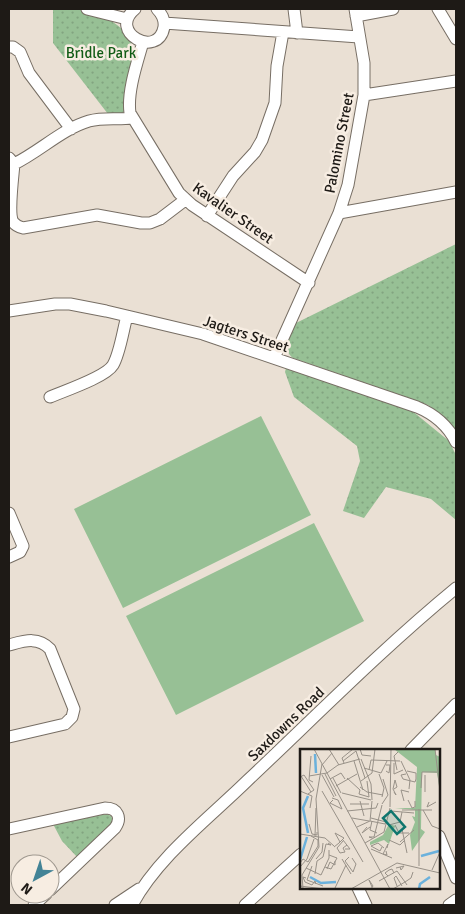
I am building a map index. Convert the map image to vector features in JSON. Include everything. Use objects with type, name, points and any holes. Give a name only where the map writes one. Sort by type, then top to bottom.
[{"type":"street","points":[[87,9],[127,19]]},
{"type":"street","points":[[134,9],[127,19],[127,27],[130,34],[136,40],[143,42],[151,42],[158,38],[163,31],[163,18],[157,9]]},
{"type":"street","points":[[294,9],[297,33]]},
{"type":"street","points":[[356,12],[393,9]]},
{"type":"street","points":[[438,9],[456,39]]},
{"type":"street","name":"Palomino Street","points":[[274,358],[339,212],[348,185],[364,94],[364,63],[356,12]]},
{"type":"street","points":[[164,23],[359,37]]},
{"type":"street","points":[[208,216],[233,176],[255,152],[262,140],[275,103],[277,66],[283,32]]},
{"type":"street","points":[[143,42],[136,66],[129,106],[132,118],[122,120],[100,119],[79,125],[30,156],[11,161],[12,220],[18,227],[23,228],[97,215],[141,223],[150,222],[160,219],[186,200]]},
{"type":"street","points":[[9,47],[13,47],[20,52],[29,73],[71,129]]},
{"type":"street","points":[[364,94],[456,81]]},
{"type":"street","name":"Kavalier Street","points":[[132,118],[186,200],[308,283]]},
{"type":"street","points":[[339,212],[456,192]]},
{"type":"street","name":"Jagters Street","points":[[9,311],[36,306],[70,304],[203,334],[421,409],[443,424],[456,442]]},
{"type":"street","points":[[50,397],[110,369],[115,360],[127,316]]},
{"type":"street","points":[[9,513],[13,535],[23,548],[20,552],[9,557]]},
{"type":"street","name":"Saxdowns Road","points":[[115,905],[142,887],[197,828],[428,611],[456,588]]},
{"type":"street","points":[[9,644],[34,640],[46,645],[50,649],[74,709],[72,717],[65,724],[9,736]]},
{"type":"street","points":[[412,749],[456,704]]},
{"type":"street","points":[[9,829],[105,808],[113,809],[118,814],[119,822],[115,828],[60,880]]},
{"type":"street","points":[[440,838],[456,878]]},
{"type":"street","points":[[250,903],[300,855]]},
{"type":"street","name":"Saxdowns Road","points":[[132,905],[142,887]]},
{"type":"street","points":[[358,889],[366,905]]},
{"type":"street","points":[[449,905],[456,900]]},
{"type":"green space","name":"Bridle Park","points":[[53,9],[77,9],[96,14],[115,23],[129,37],[133,46],[134,57],[132,77],[125,110],[122,114],[108,114],[53,43]]},
{"type":"green space","points":[[456,244],[456,430],[442,415],[428,405],[293,358],[289,354],[287,350],[288,341],[296,323]]},
{"type":"green space","points":[[286,368],[411,410],[449,441],[456,455],[456,520],[431,499],[386,487],[364,518],[343,511],[360,461],[357,446],[294,397],[285,372]]},
{"type":"green space","points":[[261,416],[311,515],[123,608],[74,509]]},
{"type":"green space","points":[[314,523],[364,621],[176,715],[126,616]]},
{"type":"green space","points":[[107,814],[111,816],[114,822],[78,858],[62,841],[53,824]]}]
